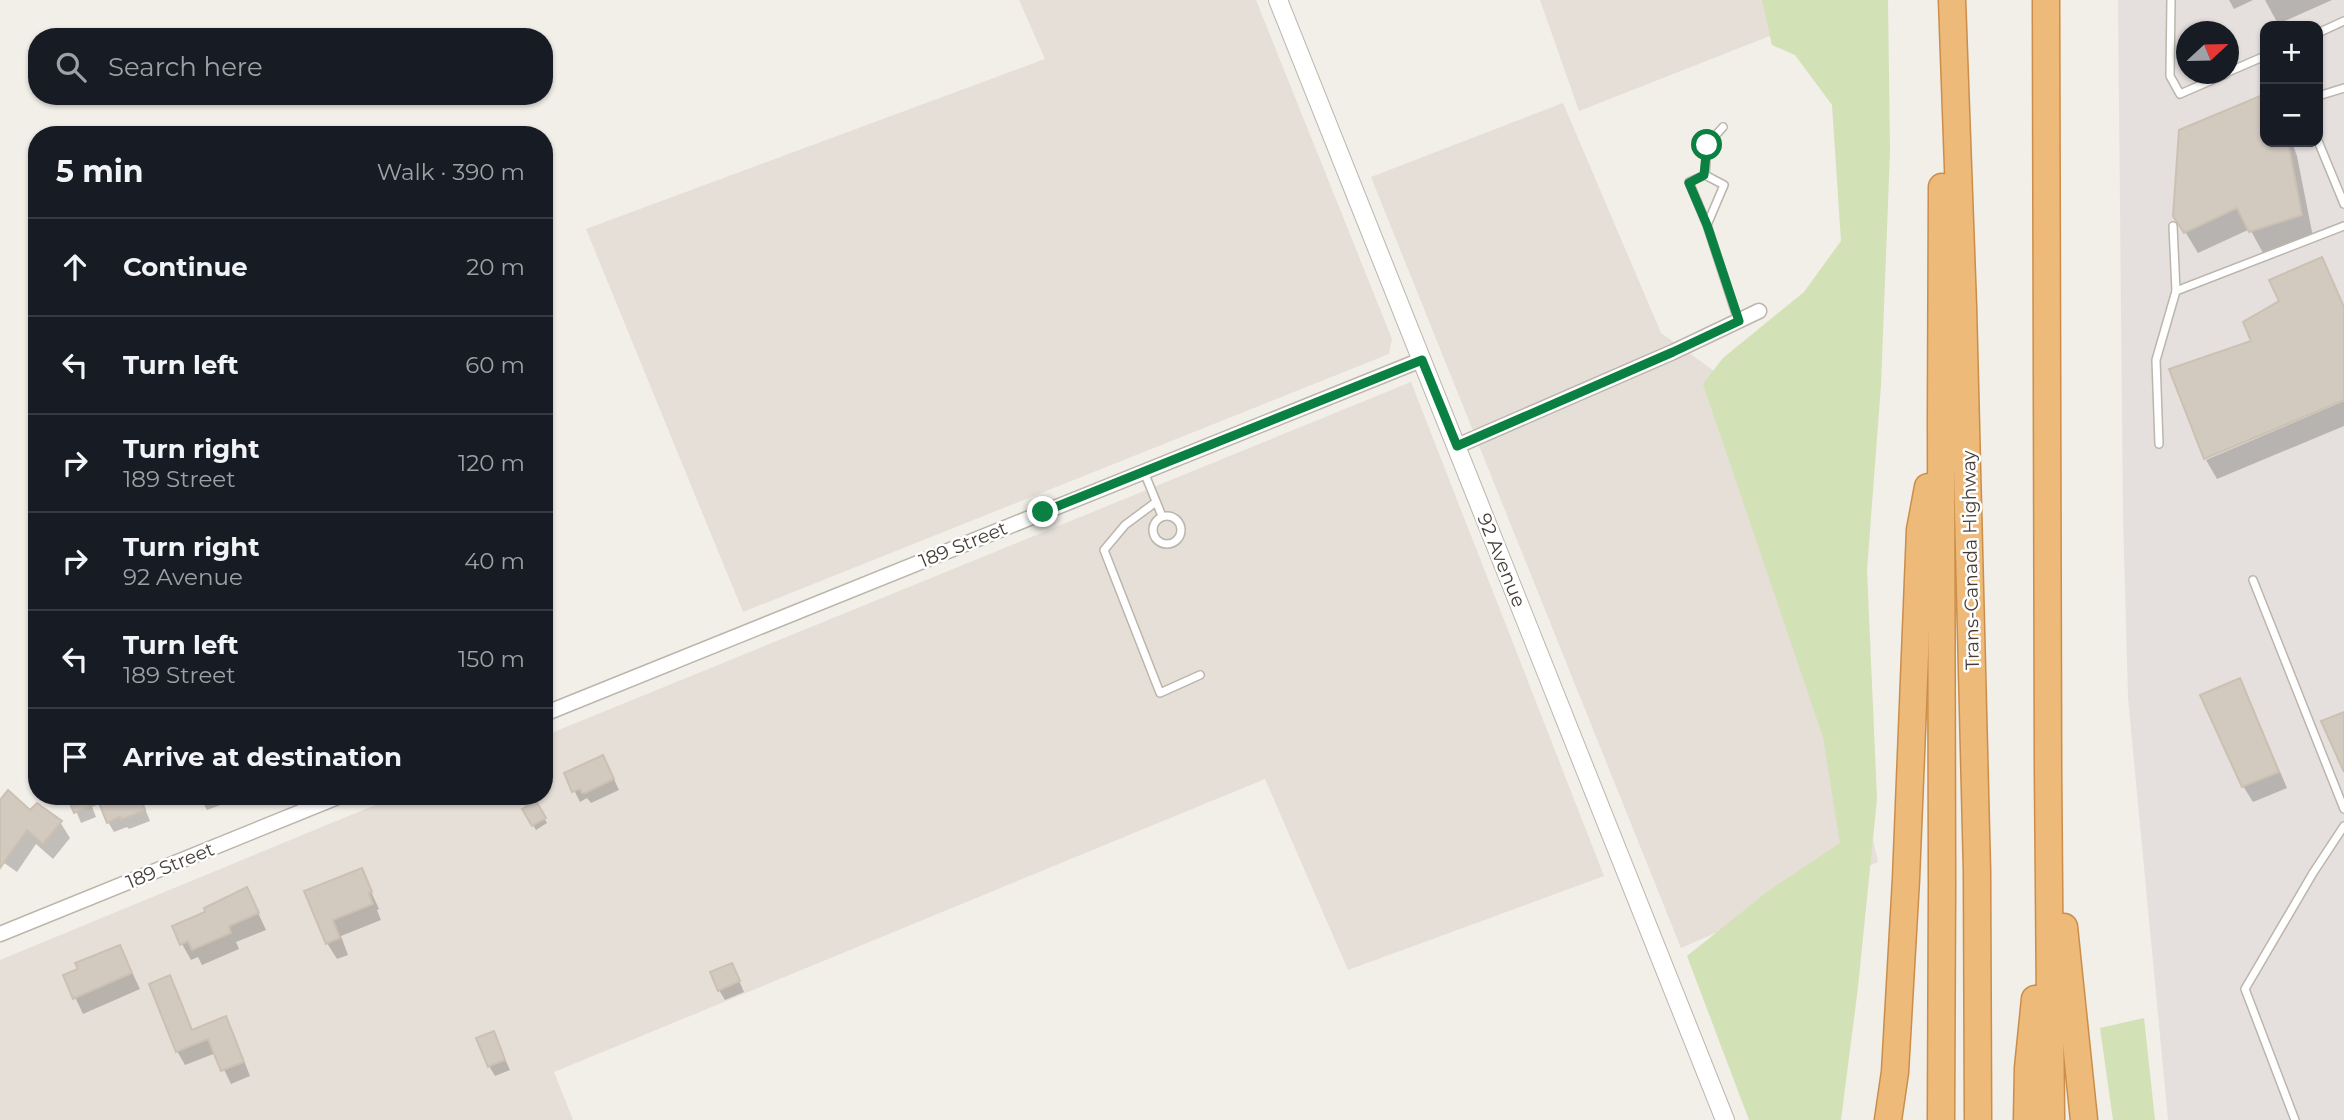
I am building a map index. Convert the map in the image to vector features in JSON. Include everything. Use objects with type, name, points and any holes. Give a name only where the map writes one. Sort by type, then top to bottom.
[{"type":"highway","name":"Trans-Canada Highway","points":[[1941,1120],[1943,876],[1940,416],[1945,0]]},
{"type":"highway","name":"Trans-Canada Highway","points":[[1952,0],[1964,306],[1976,845],[1978,1120]]},
{"type":"highway","points":[[2046,0],[2051,1120]]},
{"type":"highway","points":[[1888,1120],[1895,1072],[1906,879],[1920,530],[1940,416]]},
{"type":"highway","points":[[2048,770],[2084,1120]]},
{"type":"highway","points":[[2027,1120],[2028,1068],[2049,868]]},
{"type":"street","name":"92 Avenue","points":[[1278,0],[1725,1120]]},
{"type":"street","points":[[1457,446],[1673,352],[1759,311]]},
{"type":"street","name":"189 Street","points":[[553,710],[1422,360]]},
{"type":"street","name":"189 Street","points":[[0,934],[318,805]]},
{"type":"lane","points":[[2171,0],[2170,76],[2180,94],[2202,84]]},
{"type":"lane","points":[[2323,31],[2344,21]]},
{"type":"lane","points":[[2239,68],[2260,58]]},
{"type":"lane","points":[[2323,94],[2344,88]]},
{"type":"lane","points":[[1704,175],[1707,145],[1723,127]]},
{"type":"lane","points":[[2320,147],[2344,204]]},
{"type":"lane","points":[[1704,175],[1724,185],[1707,225]]},
{"type":"lane","points":[[1704,175],[1689,183],[1707,225],[1739,321]]},
{"type":"lane","points":[[2159,444],[2156,360],[2175,291],[2173,226]]},
{"type":"lane","points":[[2175,291],[2344,226]]},
{"type":"lane","points":[[1144,472],[1162,516]]},
{"type":"lane","points":[[1156,502],[1125,525],[1104,550],[1160,693],[1200,675]]},
{"type":"lane","points":[[1162,516],[1176,518],[1181,526],[1181,535],[1171,544],[1161,543],[1154,536],[1153,527],[1162,516]]},
{"type":"lane","points":[[2253,580],[2344,809]]},
{"type":"lane","points":[[2295,1120],[2245,989],[2344,826]]},
{"type":"shaded area","points":[[1019,0],[1256,0],[1392,339],[1389,354],[743,612],[586,229],[1045,59]]},
{"type":"shaded area","points":[[1540,0],[1787,0],[1795,26],[1579,111]]},
{"type":"shaded area","points":[[2118,0],[2344,0],[2344,1120],[2168,1120],[2128,698],[2123,516]]},
{"type":"shaded area","points":[[1563,103],[1661,333],[1717,373],[1817,590],[1878,862],[1681,948],[1371,177]]},
{"type":"shaded area","points":[[1411,382],[1604,876],[1348,970],[1265,779],[554,1072],[573,1120],[0,1120],[0,960],[375,805],[553,805],[553,732]]},
{"type":"green space","points":[[1762,0],[1888,0],[1890,151],[1881,385],[1867,570],[1877,799],[1841,1120],[1749,1120],[1687,956],[1767,892],[1840,843],[1823,737],[1703,384],[1723,358],[1804,292],[1841,241],[1832,105],[1795,55],[1772,45]]},
{"type":"green space","points":[[2144,1018],[2155,1120],[2113,1120],[2100,1028]]},
{"type":"building","points":[[2260,96],[2260,147],[2289,147],[2302,215],[2249,232],[2237,208],[2184,233],[2173,216],[2179,130]]},
{"type":"building","points":[[2322,257],[2344,307],[2344,400],[2204,459],[2169,369],[2251,341],[2243,322],[2279,301],[2269,280]]},
{"type":"building","points":[[2240,678],[2279,772],[2242,787],[2200,695]]},
{"type":"building","points":[[2344,712],[2344,772],[2321,721]]},
{"type":"building","points":[[603,755],[614,779],[585,793],[580,789],[572,792],[564,773]]},
{"type":"building","points":[[8,790],[30,810],[35,805],[40,805],[62,821],[43,844],[27,830],[0,868],[0,800]]},
{"type":"building","points":[[71,805],[94,805],[74,813]]},
{"type":"building","points":[[100,805],[143,805],[145,810],[107,823]]},
{"type":"building","points":[[529,805],[538,805],[546,818],[532,826],[522,809]]},
{"type":"building","points":[[362,868],[372,892],[369,893],[373,904],[333,920],[340,938],[326,944],[304,891]]},
{"type":"building","points":[[247,887],[259,913],[229,926],[231,933],[192,950],[188,941],[180,945],[172,926],[205,912],[204,908]]},
{"type":"building","points":[[120,945],[132,973],[73,999],[63,975],[78,969],[75,963]]},
{"type":"building","points":[[732,963],[740,981],[718,991],[710,972]]},
{"type":"building","points":[[170,975],[192,1030],[226,1016],[244,1062],[221,1071],[208,1039],[176,1052],[149,984]]},
{"type":"building","points":[[494,1031],[505,1060],[488,1067],[476,1038]]},
{"type":"route","points":[[1043,512],[1422,360],[1457,446],[1739,321],[1707,225],[1689,183],[1704,175],[1707,145]]}]
